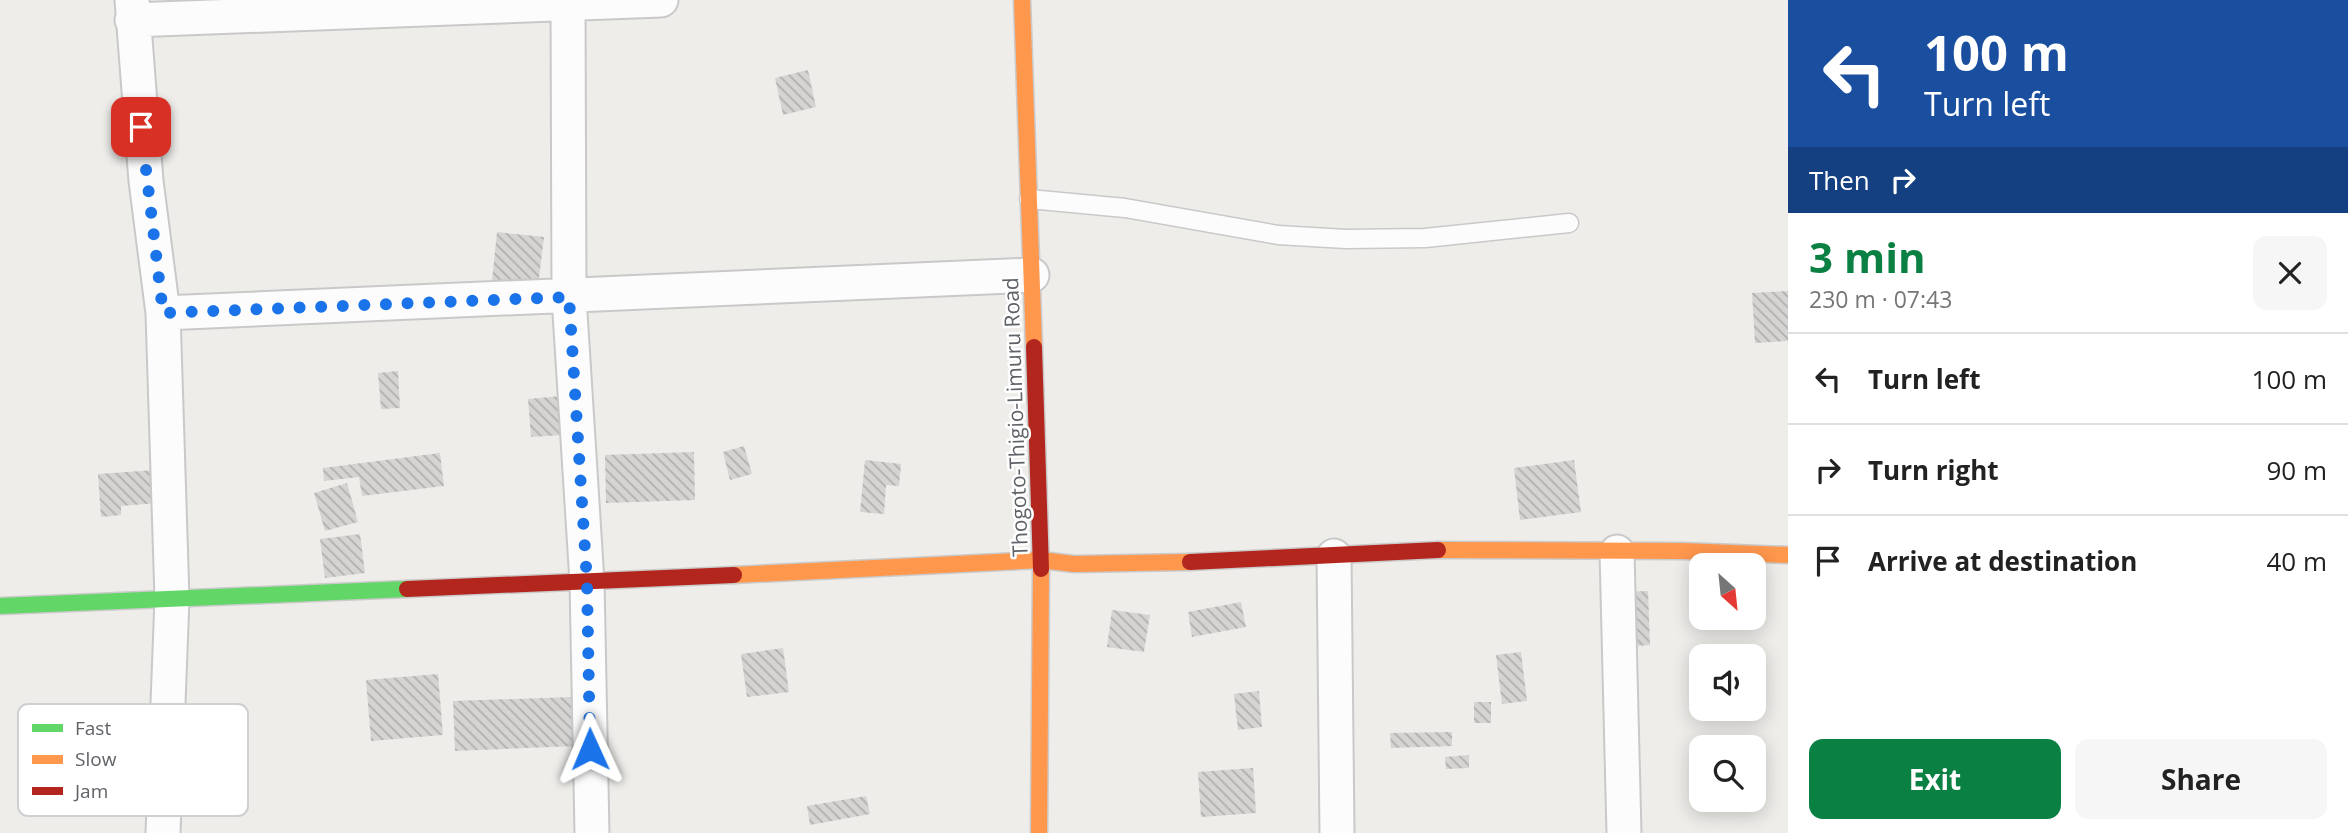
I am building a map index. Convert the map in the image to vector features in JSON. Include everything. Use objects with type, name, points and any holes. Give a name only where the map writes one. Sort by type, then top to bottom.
[{"type":"main road","name":"Thogoto-Thigio-Limuru Road","points":[[1022,0],[1041,560],[1040,833]]},
{"type":"main road","points":[[0,606],[1041,560],[1074,564],[1135,564],[1334,556],[1406,550],[1682,551],[1788,555]]},
{"type":"street","points":[[168,704],[172,599],[163,313],[146,181],[132,10],[661,0]]},
{"type":"street","points":[[568,3],[569,297],[587,582],[592,833]]},
{"type":"street","points":[[163,313],[1032,275]]},
{"type":"street","points":[[1617,552],[1624,833]]},
{"type":"street","points":[[1334,556],[1337,833]]},
{"type":"lane","points":[[1029,199],[1125,208],[1278,235],[1346,239],[1425,238],[1569,223]]},
{"type":"building","points":[[808,70],[816,107],[783,115],[775,78]]},
{"type":"building","points":[[497,232],[544,237],[538,286],[492,281]]},
{"type":"building","points":[[1788,291],[1788,341],[1755,343],[1752,293]]},
{"type":"building","points":[[398,371],[400,408],[381,409],[378,373]]},
{"type":"building","points":[[561,396],[563,435],[531,437],[528,399]]},
{"type":"building","points":[[744,446],[752,474],[730,480],[723,452]]},
{"type":"building","points":[[694,452],[695,500],[606,503],[605,455]]},
{"type":"building","points":[[440,453],[444,486],[362,496],[359,477],[324,481],[323,468]]},
{"type":"building","points":[[865,460],[901,464],[899,486],[886,485],[884,514],[860,512]]},
{"type":"building","points":[[1574,460],[1581,512],[1520,520],[1514,468]]},
{"type":"building","points":[[155,470],[157,503],[121,506],[121,515],[101,517],[98,474]]},
{"type":"building","points":[[347,483],[358,522],[325,531],[314,493]]},
{"type":"building","points":[[360,534],[365,573],[325,578],[320,539]]},
{"type":"building","points":[[1648,591],[1650,645],[1625,647],[1623,592]]},
{"type":"building","points":[[1241,602],[1246,627],[1192,637],[1188,612]]},
{"type":"building","points":[[1112,610],[1150,615],[1144,652],[1107,647]]},
{"type":"building","points":[[783,648],[789,692],[747,697],[741,654]]},
{"type":"building","points":[[1521,652],[1527,701],[1502,704],[1496,655]]},
{"type":"building","points":[[438,674],[443,735],[371,741],[366,680]]},
{"type":"building","points":[[1259,691],[1262,727],[1238,730],[1234,694]]},
{"type":"building","points":[[574,697],[576,746],[455,751],[453,701]]},
{"type":"building","points":[[1474,702],[1491,702],[1491,723],[1474,723]]},
{"type":"building","points":[[1452,732],[1452,746],[1391,748],[1390,733]]},
{"type":"building","points":[[1469,755],[1469,768],[1446,769],[1445,757]]},
{"type":"building","points":[[1253,768],[1256,813],[1201,817],[1198,772]]},
{"type":"building","points":[[866,796],[870,814],[810,825],[807,806]]},
{"type":"traffic: fast","points":[[0,606],[407,589]]},
{"type":"traffic: slow","points":[[1022,0],[1034,347]]},
{"type":"traffic: slow","points":[[1438,550],[1682,551],[1788,555]]},
{"type":"traffic: slow","points":[[734,575],[1041,560],[1074,564],[1190,562]]},
{"type":"traffic: slow","points":[[1039,833],[1041,569]]},
{"type":"traffic: jam","points":[[1034,347],[1041,569]]},
{"type":"traffic: jam","points":[[1190,562],[1438,550]]},
{"type":"traffic: jam","points":[[407,589],[734,575]]},
{"type":"route","points":[[141,127],[163,313],[569,297],[587,582],[590,749]]}]
